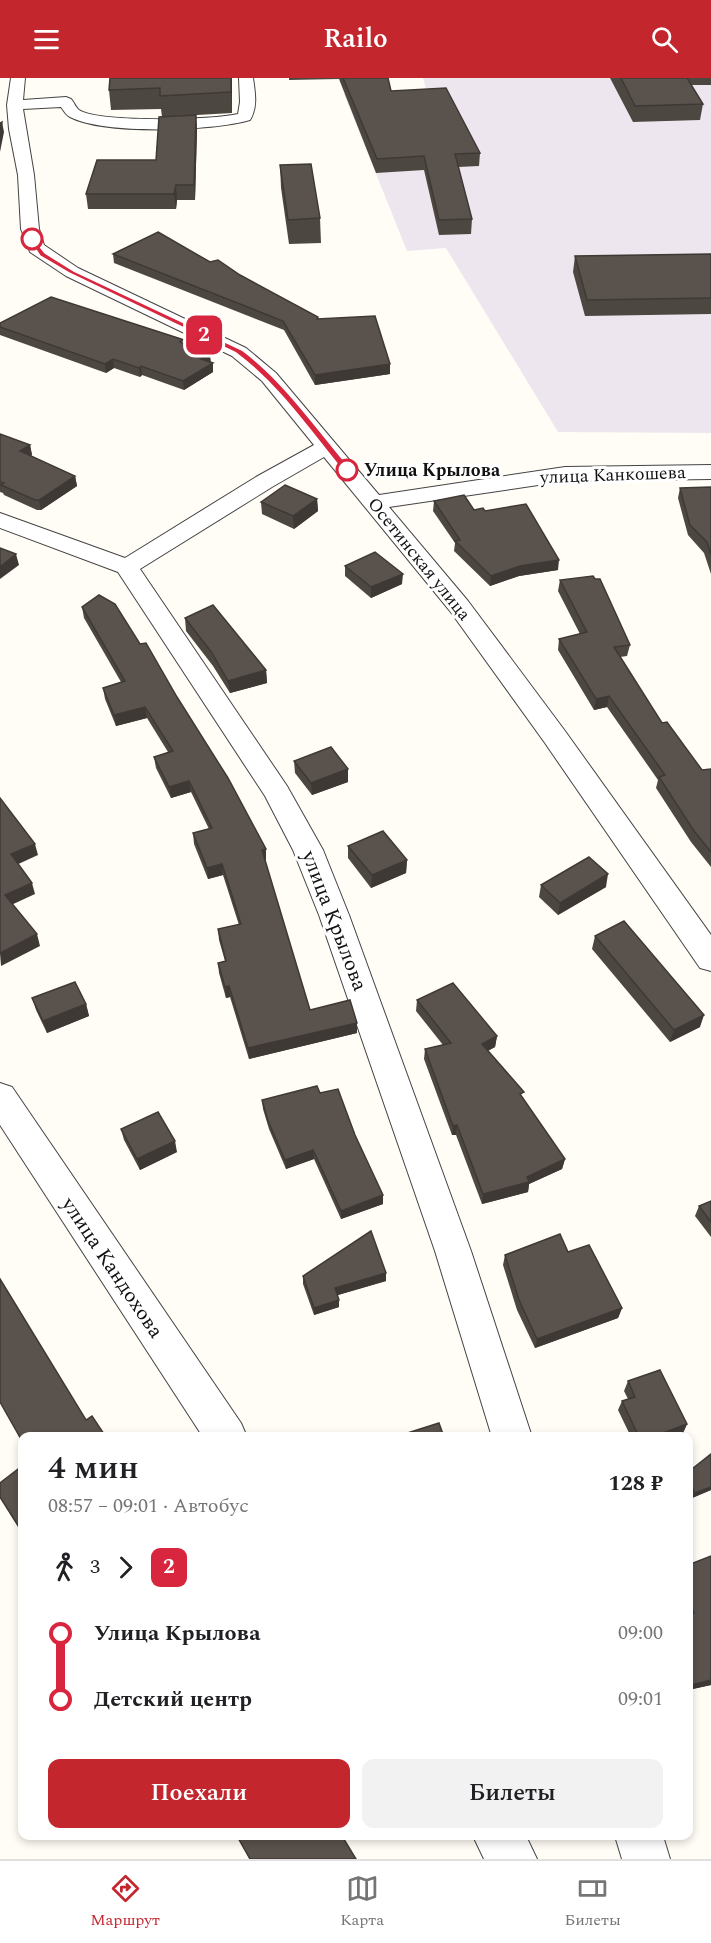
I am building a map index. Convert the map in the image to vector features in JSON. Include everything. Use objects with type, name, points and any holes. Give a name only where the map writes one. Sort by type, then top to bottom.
[{"type":"street","name":"Осетинская улица","points":[[18,78],[10,112],[26,175],[30,229],[36,248],[72,272],[239,352],[269,377],[459,606],[555,737],[711,959]]},
{"type":"street","points":[[10,112],[66,102],[73,113],[87,118],[153,125],[234,120],[245,117],[248,102],[246,78]]},
{"type":"street","points":[[0,520],[127,567],[264,482],[328,446]]},
{"type":"street","name":"улица Канкошева","points":[[374,503],[565,474],[711,472]]},
{"type":"street","name":"улица Крылова","points":[[127,567],[277,793],[308,849],[334,915],[453,1251],[510,1432]]},
{"type":"street","name":"улица Кандохова","points":[[0,1097],[224,1432]]},
{"type":"street","points":[[500,1840],[513,1859]]},
{"type":"street","points":[[640,1840],[646,1859]]},
{"type":"shaded area","points":[[423,78],[711,78],[711,433],[558,432],[446,248],[407,251],[344,94],[426,89]]},
{"type":"building","points":[[110,78],[231,78],[231,92],[160,96],[160,88],[109,90]]},
{"type":"building","points":[[343,78],[388,78],[391,91],[446,88],[480,153],[455,154],[472,219],[439,220],[424,156],[377,159]]},
{"type":"building","points":[[621,78],[687,78],[703,104],[635,106]]},
{"type":"building","points":[[196,115],[194,185],[176,185],[174,194],[86,194],[97,160],[156,160],[159,117]]},
{"type":"building","points":[[311,164],[320,218],[288,220],[280,165]]},
{"type":"building","points":[[158,232],[210,262],[218,260],[240,275],[318,317],[317,319],[375,316],[390,364],[315,375],[283,321],[113,254]]},
{"type":"building","points":[[711,254],[711,298],[587,300],[575,256]]},
{"type":"building","points":[[51,297],[184,340],[180,342],[210,354],[201,359],[213,363],[183,381],[113,359],[105,364],[0,327],[0,323]]},
{"type":"building","points":[[0,434],[30,445],[20,451],[75,476],[39,500],[1,485],[4,483],[0,482]]},
{"type":"building","points":[[285,485],[317,499],[293,516],[261,502]]},
{"type":"building","points":[[711,487],[711,555],[707,542],[690,525],[680,488]]},
{"type":"building","points":[[464,495],[474,510],[483,508],[485,511],[526,504],[559,560],[520,566],[491,576],[455,541],[460,540],[434,501]]},
{"type":"building","points":[[0,548],[16,554],[0,567]]},
{"type":"building","points":[[375,552],[403,574],[371,587],[345,566]]},
{"type":"building","points":[[593,576],[595,579],[600,579],[630,645],[614,647],[662,723],[667,722],[702,770],[711,769],[711,852],[694,831],[659,777],[665,775],[609,696],[596,699],[559,639],[587,632],[560,580]]},
{"type":"building","points":[[99,595],[115,604],[140,644],[146,643],[228,778],[266,849],[262,850],[310,1010],[350,1000],[357,1023],[248,1048],[229,986],[225,987],[218,963],[226,961],[218,929],[241,924],[222,864],[207,868],[193,833],[212,828],[189,781],[169,787],[154,757],[173,751],[145,707],[114,715],[103,688],[125,681],[82,607]]},
{"type":"building","points":[[213,605],[266,670],[228,681],[212,653],[185,618]]},
{"type":"building","points":[[331,747],[348,769],[311,783],[294,761]]},
{"type":"building","points":[[0,798],[35,844],[11,854],[32,883],[5,895],[37,934],[0,953]]},
{"type":"building","points":[[383,831],[407,860],[372,875],[348,846]]},
{"type":"building","points":[[589,857],[608,874],[560,903],[541,885]]},
{"type":"building","points":[[624,921],[704,1015],[674,1030],[595,936]]},
{"type":"building","points":[[75,982],[86,1004],[43,1021],[32,998]]},
{"type":"building","points":[[453,983],[497,1036],[482,1044],[524,1092],[520,1094],[565,1159],[527,1177],[529,1182],[483,1194],[457,1125],[453,1126],[425,1049],[451,1043],[417,1000]]},
{"type":"building","points":[[317,1086],[320,1093],[338,1089],[355,1135],[383,1195],[341,1211],[313,1150],[285,1160],[268,1121],[262,1100]]},
{"type":"building","points":[[158,1112],[175,1141],[137,1159],[121,1129]]},
{"type":"building","points":[[711,1201],[711,1222],[699,1206]]},
{"type":"building","points":[[371,1231],[386,1273],[335,1288],[339,1300],[314,1308],[303,1276]]},
{"type":"building","points":[[560,1234],[568,1252],[589,1245],[622,1308],[537,1339],[519,1300],[505,1255]]},
{"type":"building","points":[[0,1279],[86,1420],[92,1416],[103,1432],[18,1432],[18,1434],[0,1402]]},
{"type":"building","points":[[660,1370],[687,1424],[665,1432],[637,1432],[622,1401],[635,1397],[628,1381]]},
{"type":"building","points":[[439,1423],[442,1432],[411,1432]]},
{"type":"building","points":[[711,1454],[711,1487],[695,1493],[693,1468]]},
{"type":"building","points":[[18,1469],[18,1526],[0,1497],[0,1483]]},
{"type":"building","points":[[711,1556],[711,1680],[693,1685],[694,1613],[693,1563]]},
{"type":"building","points":[[239,1840],[344,1840],[356,1859],[250,1859]]},
{"type":"bus line","name":"2","points":[[32,239],[42,254],[72,272],[239,352],[255,363],[347,470]]},
{"type":"place","name":"Улица Крылова","points":[[347,470]]}]
